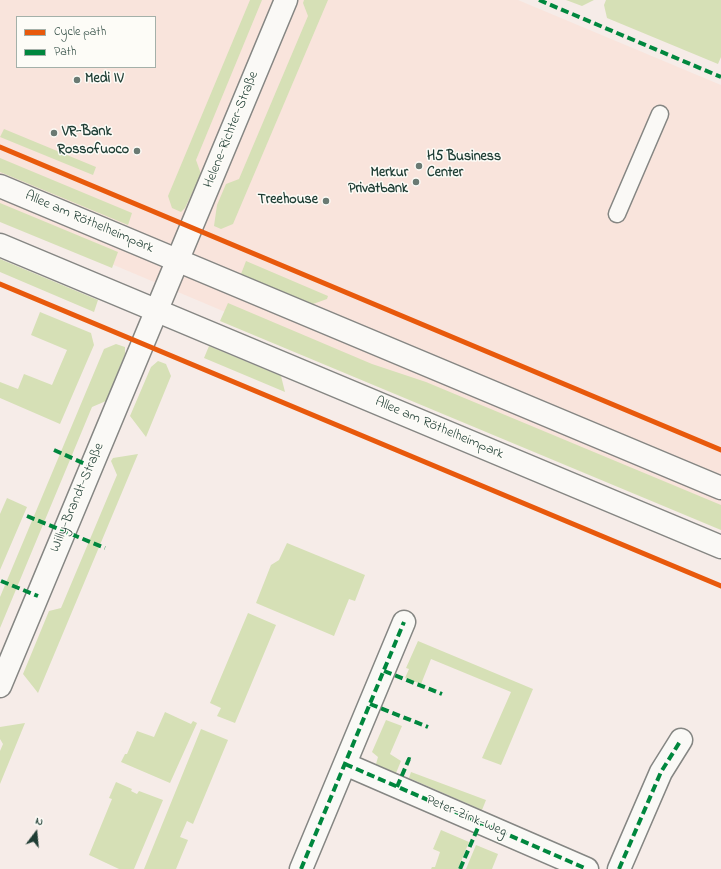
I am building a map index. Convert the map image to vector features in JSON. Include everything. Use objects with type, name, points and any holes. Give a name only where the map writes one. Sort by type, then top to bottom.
[{"type":"street","name":"Helene-Richter-Straße","points":[[178,261],[286,0]]},
{"type":"street","name":"Allee am Röthelheimpark","points":[[0,186],[721,488]]},
{"type":"street","name":"Allee am Röthelheimpark","points":[[0,245],[721,547]]},
{"type":"street","points":[[157,311],[178,261]]},
{"type":"street","name":"Willy-Brandt-Straße","points":[[0,686],[157,311]]},
{"type":"street","points":[[301,869],[404,622]]},
{"type":"street","points":[[619,869],[661,772],[681,740]]},
{"type":"street","name":"Peter-Zink-Weg","points":[[346,764],[587,869]]},
{"type":"lane","points":[[617,214],[660,114]]},
{"type":"shaded area","points":[[0,0],[518,0],[721,85],[721,521],[0,217]]},
{"type":"green space","points":[[250,0],[262,0],[196,160],[201,174],[185,208],[181,212],[172,208],[168,196]]},
{"type":"green space","points":[[304,0],[328,0],[233,224],[221,229],[214,226],[217,205],[226,184],[239,179],[308,16],[303,3]]},
{"type":"green space","points":[[566,0],[594,0],[582,6]]},
{"type":"green space","points":[[606,0],[721,0],[721,57],[718,64],[607,18],[604,5]]},
{"type":"green space","points":[[4,129],[96,167],[93,175],[0,137]]},
{"type":"green space","points":[[0,158],[132,213],[128,225],[0,172]]},
{"type":"green space","points":[[0,203],[118,252],[112,268],[0,222]]},
{"type":"green space","points":[[0,259],[98,300],[94,312],[0,272]]},
{"type":"green space","points":[[246,261],[328,296],[327,299],[313,304],[241,274]]},
{"type":"green space","points":[[228,303],[372,364],[426,382],[721,505],[721,530],[220,321]]},
{"type":"green space","points":[[40,312],[91,333],[94,345],[60,424],[0,398],[0,382],[18,389],[24,374],[52,385],[67,350],[31,335]]},
{"type":"green space","points":[[116,344],[125,347],[125,354],[106,401],[92,407],[0,628],[0,597],[104,349]]},
{"type":"green space","points":[[209,346],[281,376],[285,392],[204,358]]},
{"type":"green space","points":[[158,361],[166,364],[171,376],[146,437],[130,416],[151,367]]},
{"type":"green space","points":[[138,454],[38,693],[23,674],[49,611],[61,608],[117,475],[111,461],[113,458]]},
{"type":"green space","points":[[7,498],[27,507],[0,570],[0,514]]},
{"type":"green space","points":[[287,543],[365,575],[355,601],[349,599],[334,636],[256,603],[271,565],[279,560]]},
{"type":"green space","points":[[248,613],[276,625],[235,723],[217,716],[221,708],[210,703]]},
{"type":"green space","points":[[418,641],[533,689],[501,765],[482,758],[511,692],[431,659],[421,684],[405,678],[409,669],[406,668]]},
{"type":"green space","points":[[165,712],[191,724],[193,721],[197,723],[170,783],[121,762],[125,754],[127,754],[137,731],[154,737]]},
{"type":"green space","points":[[386,720],[402,726],[390,754],[401,761],[396,773],[376,764],[378,757],[372,752]]},
{"type":"green space","points":[[25,723],[0,784],[0,751],[3,744],[0,739],[0,727]]},
{"type":"green space","points":[[201,729],[228,740],[193,824],[187,821],[180,837],[188,840],[176,869],[144,869]]},
{"type":"green space","points":[[411,772],[486,800],[482,810],[409,778]]},
{"type":"green space","points":[[116,782],[132,789],[131,791],[137,794],[139,791],[163,800],[134,869],[119,869],[89,855],[112,799],[109,798]]},
{"type":"green space","points":[[441,830],[469,842],[458,869],[431,869],[432,867],[435,867],[440,852],[433,849]]},
{"type":"green space","points":[[476,845],[498,854],[492,869],[466,869]]},
{"type":"marked path","points":[[539,0],[721,77]]},
{"type":"marked path","points":[[54,450],[92,467]]},
{"type":"marked path","points":[[27,516],[105,548]]},
{"type":"marked path","points":[[1,581],[38,596]]},
{"type":"marked path","points":[[301,869],[404,622]]},
{"type":"marked path","points":[[384,671],[442,694]]},
{"type":"marked path","points":[[370,704],[428,727]]},
{"type":"marked path","points":[[619,869],[661,772],[681,740]]},
{"type":"marked path","points":[[397,787],[409,759],[414,761]]},
{"type":"marked path","points":[[345,764],[587,869]]},
{"type":"marked path","points":[[460,869],[480,823]]},
{"type":"cycle path","points":[[0,147],[721,450]]},
{"type":"cycle path","points":[[0,284],[721,586]]},
{"type":"place","name":"Medi IV","points":[[77,80]]},
{"type":"place","name":"VR-Bank","points":[[54,133]]},
{"type":"place","name":"Rossofuoco","points":[[137,151]]},
{"type":"place","name":"H5 Business Center","points":[[419,166]]},
{"type":"place","name":"Merkur Privatbank","points":[[416,182]]},
{"type":"place","name":"Treehouse","points":[[326,201]]}]
